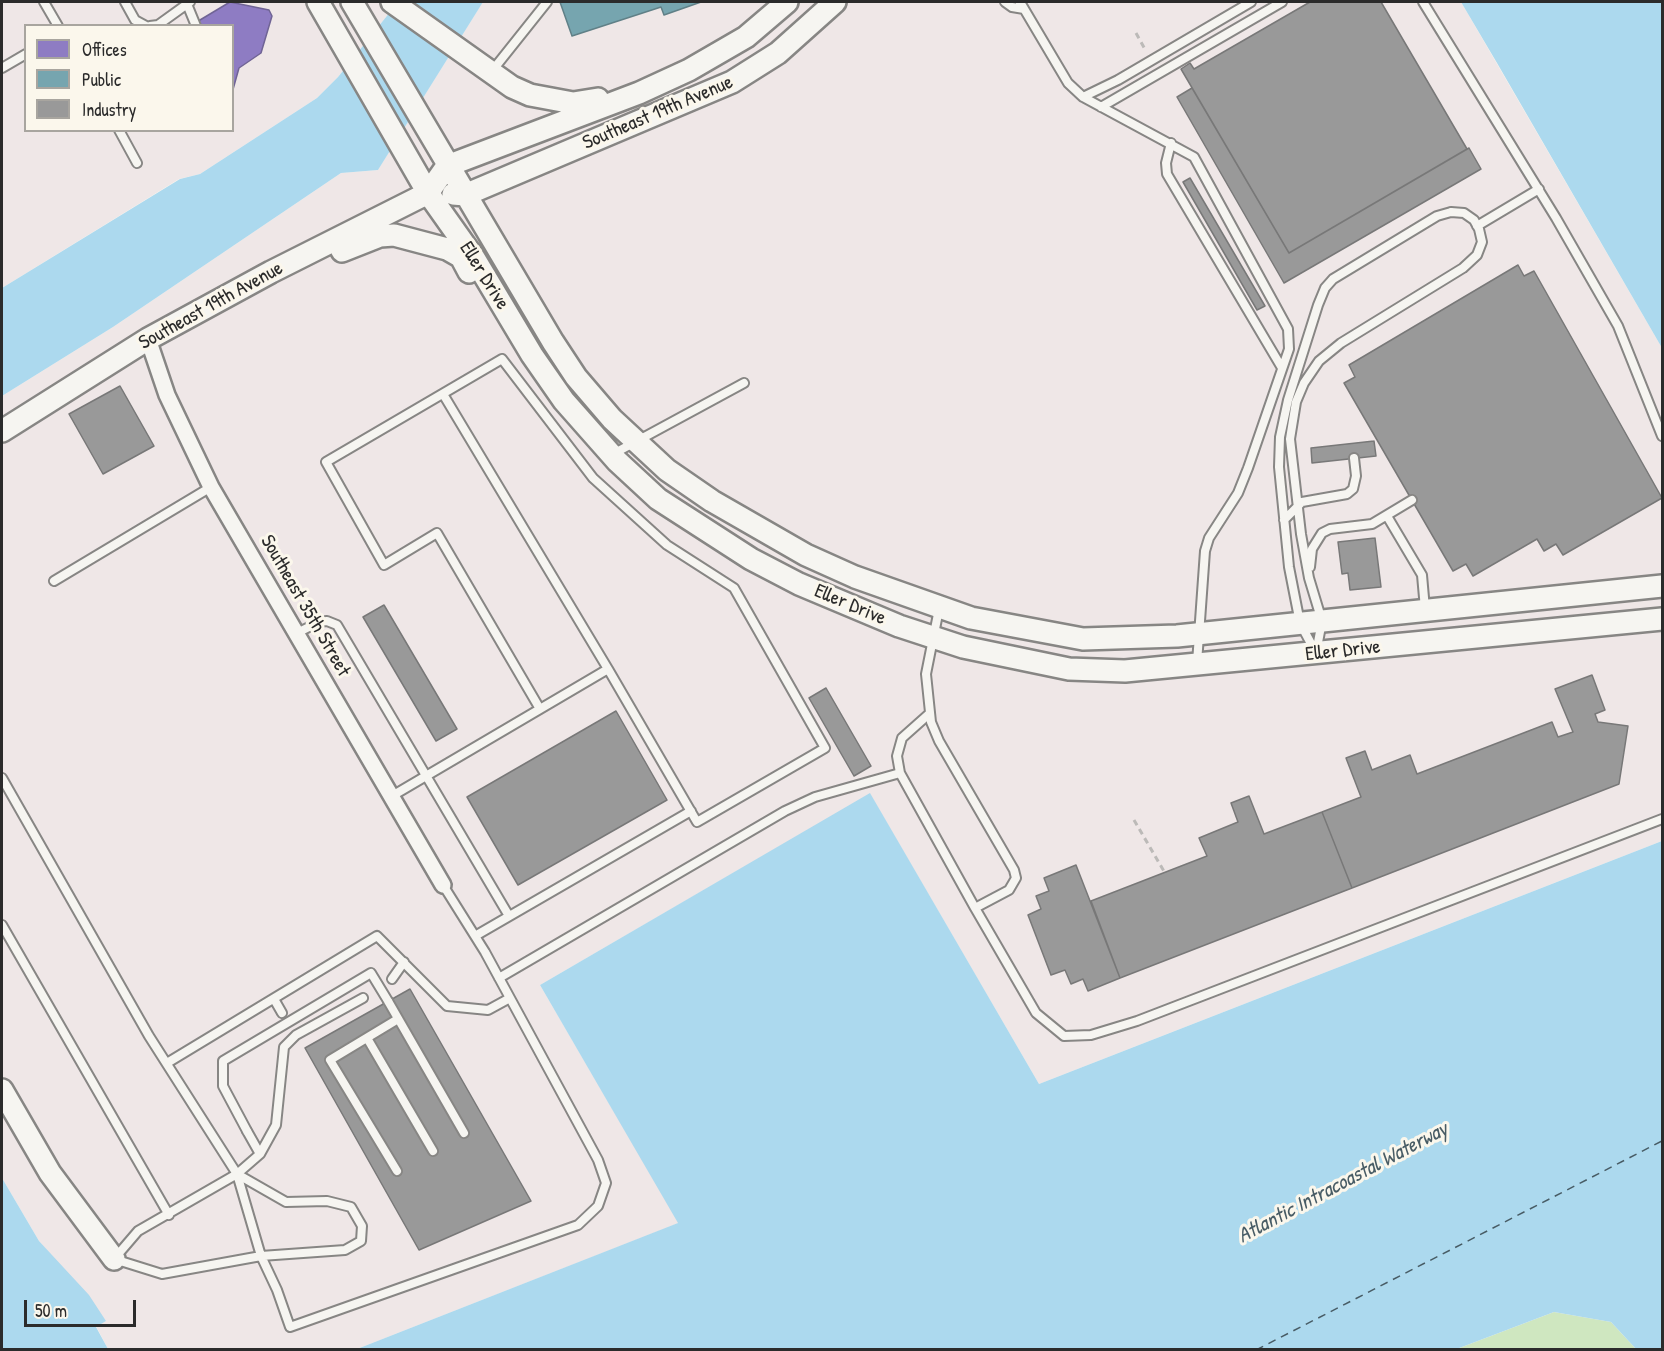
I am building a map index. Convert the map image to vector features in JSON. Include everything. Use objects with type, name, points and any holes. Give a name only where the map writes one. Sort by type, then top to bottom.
[{"type":"street","name":"Eller Drive","points":[[318,2],[399,145],[428,192],[474,258],[521,336],[564,401],[611,455],[658,499],[751,559],[849,606],[974,649],[1069,669],[1125,671],[1662,619]]},
{"type":"street","points":[[392,2],[464,54],[521,91],[552,101],[573,103],[639,93]]},
{"type":"street","name":"Southeast 19th Avenue","points":[[2,431],[148,339],[271,272],[428,192],[447,166],[639,93],[730,49],[787,2]]},
{"type":"street","name":"Southeast 19th Avenue","points":[[428,192],[465,195],[732,82],[778,53],[829,4]]},
{"type":"street","name":"Eller Drive","points":[[355,8],[447,166],[576,376],[612,419],[688,485],[758,529],[855,577],[981,620],[1083,639],[1198,634],[1662,586]]},
{"type":"street","points":[[176,324],[201,325],[363,241],[394,235],[447,249],[460,257],[486,303],[521,336]]},
{"type":"street","name":"Southeast 35th Street","points":[[148,339],[167,395],[212,487],[443,885]]},
{"type":"street","points":[[2,1090],[50,1173],[114,1259]]},
{"type":"lane","points":[[44,2],[57,24]]},
{"type":"lane","points":[[125,2],[135,20],[144,24]]},
{"type":"lane","points":[[491,72],[547,2]]},
{"type":"lane","points":[[1005,2],[1012,7],[1022,5],[1068,83],[1083,97],[1194,158],[1283,316],[1290,339],[1238,493],[1209,538],[1205,551],[1196,665]]},
{"type":"lane","points":[[1083,97],[1118,80],[1251,2]]},
{"type":"lane","points":[[1101,107],[1282,2]]},
{"type":"lane","points":[[1423,2],[1539,189],[1618,326],[1662,436]]},
{"type":"lane","points":[[159,24],[188,3],[195,24]]},
{"type":"lane","points":[[2,68],[24,55]]},
{"type":"lane","points":[[120,132],[137,163]]},
{"type":"lane","points":[[1171,144],[1166,163],[1167,174],[1282,368]]},
{"type":"lane","points":[[1477,226],[1539,189]]},
{"type":"lane","points":[[1451,212],[1464,213],[1474,220],[1482,242],[1477,255],[1462,268],[1341,343],[1318,361],[1304,383],[1296,402],[1290,439],[1309,578],[1322,621],[1316,653],[1300,623],[1289,567],[1279,467],[1283,417],[1325,288],[1333,279],[1437,216],[1451,212]]},
{"type":"lane","points":[[443,393],[697,822],[825,748],[734,588],[667,545],[593,478],[502,359],[443,393],[326,462],[384,565],[437,533],[540,709]]},
{"type":"lane","points":[[611,455],[744,383]]},
{"type":"lane","points":[[1284,520],[1307,500],[1347,494],[1356,483],[1354,458]]},
{"type":"lane","points":[[54,581],[212,487]]},
{"type":"lane","points":[[1309,578],[1312,549],[1322,533],[1330,529],[1364,526],[1387,516],[1412,500]]},
{"type":"lane","points":[[1387,516],[1422,575],[1425,610]]},
{"type":"lane","points":[[939,607],[926,674],[929,714],[939,741],[1014,870],[1016,878],[1009,890],[975,908]]},
{"type":"lane","points":[[297,633],[319,622],[327,621],[337,625],[509,916]]},
{"type":"lane","points":[[392,796],[608,669]]},
{"type":"lane","points":[[929,714],[902,738],[897,756],[900,773],[1036,1013],[1065,1036],[1091,1035],[1137,1022],[1662,819]]},
{"type":"lane","points":[[499,978],[785,811],[832,792],[900,773]]},
{"type":"lane","points":[[2,778],[167,1063],[237,1174],[261,1256],[277,1290],[290,1328],[578,1225],[598,1206],[606,1183],[598,1160],[510,998],[443,885]]},
{"type":"lane","points":[[474,936],[691,811]]},
{"type":"lane","points":[[2,926],[169,1215]]},
{"type":"lane","points":[[167,1063],[377,936],[447,1006],[488,1010],[510,998]]},
{"type":"lane","points":[[392,979],[404,962]]},
{"type":"lane","points":[[260,1154],[222,1086],[223,1061],[371,973],[464,1133]]},
{"type":"lane","points":[[237,1174],[286,1202],[327,1201],[351,1208],[362,1226],[361,1241],[345,1250],[261,1256],[162,1274],[114,1259],[138,1231],[237,1174],[260,1154],[276,1125],[284,1047],[294,1032],[363,998]]},
{"type":"lane","points":[[274,999],[282,1013]]},
{"type":"lane","points":[[397,1171],[330,1060],[398,1019]]},
{"type":"lane","points":[[366,1038],[433,1151]]},
{"type":"path","points":[[1136,33],[1150,58]]},
{"type":"path","points":[[1134,820],[1165,873]]},
{"type":"shaded area","points":[[2,2],[398,2],[338,77],[317,98],[200,174],[179,179],[2,288]]},
{"type":"shaded area","points":[[483,2],[1461,2],[1662,348],[1662,841],[1039,1084],[870,794],[540,985],[679,1223],[357,1349],[108,1349],[96,1326],[106,1321],[39,1241],[2,1178],[2,396],[113,327],[341,173],[378,170]]},
{"type":"green space","points":[[1554,1312],[1611,1322],[1636,1349],[1454,1350]]},
{"type":"water","points":[[398,2],[483,2],[378,170],[341,173],[113,327],[2,396],[2,288],[180,179],[200,174],[317,98],[338,77]]},
{"type":"water","points":[[1461,2],[1662,2],[1662,348],[1497,63]]},
{"type":"water","name":"Atlantic Intracoastal Waterway","points":[[870,793],[1039,1084],[1662,841],[1662,1349],[1636,1349],[1611,1322],[1554,1312],[1454,1350],[357,1349],[678,1223],[540,985]]},
{"type":"water","points":[[2,1178],[39,1241],[89,1295],[106,1321],[96,1327],[108,1349],[2,1349]]},
{"type":"building: Offices","points":[[230,2],[269,10],[272,16],[261,53],[239,68],[234,86],[234,24],[193,24]]},
{"type":"building: Public","points":[[560,2],[701,2],[664,15],[661,7],[572,36]]},
{"type":"building: Industry","points":[[1310,2],[1381,2],[1467,149],[1289,253],[1181,69],[1190,63],[1194,69]]},
{"type":"building: Industry","points":[[1192,88],[1289,253],[1469,148],[1481,169],[1284,283],[1177,97]]},
{"type":"building: Industry","points":[[1190,178],[1265,306],[1257,310],[1183,182]]},
{"type":"building: Industry","points":[[1518,265],[1524,276],[1534,271],[1662,498],[1563,555],[1556,544],[1544,551],[1537,539],[1473,576],[1466,564],[1453,571],[1344,383],[1355,377],[1349,365]]},
{"type":"building: Industry","points":[[120,386],[154,446],[103,474],[69,414]]},
{"type":"building: Industry","points":[[1374,441],[1376,456],[1312,463],[1311,448]]},
{"type":"building: Industry","points":[[1375,538],[1381,587],[1350,590],[1348,573],[1342,574],[1338,542]]},
{"type":"building: Industry","points":[[384,605],[457,729],[436,741],[363,617]]},
{"type":"building: Industry","points":[[1592,675],[1605,710],[1595,714],[1598,722],[1628,726],[1619,784],[1352,888],[1322,812],[1361,797],[1346,758],[1365,751],[1372,770],[1410,755],[1417,774],[1552,722],[1558,737],[1573,732],[1555,689]]},
{"type":"building: Industry","points":[[826,688],[871,766],[854,776],[809,698]]},
{"type":"building: Industry","points":[[616,711],[667,800],[518,885],[467,797]]},
{"type":"building: Industry","points":[[1249,796],[1264,834],[1322,812],[1352,888],[1120,978],[1091,901],[1207,856],[1199,838],[1238,822],[1231,803]]},
{"type":"building: Industry","points":[[1076,865],[1120,978],[1088,991],[1083,979],[1071,984],[1065,970],[1051,975],[1028,915],[1041,909],[1036,896],[1049,891],[1044,878]]},
{"type":"building: Industry","points":[[410,989],[531,1201],[419,1250],[305,1048]]},
{"type":"ferry route","points":[[1256,1350],[1662,1141]]}]
